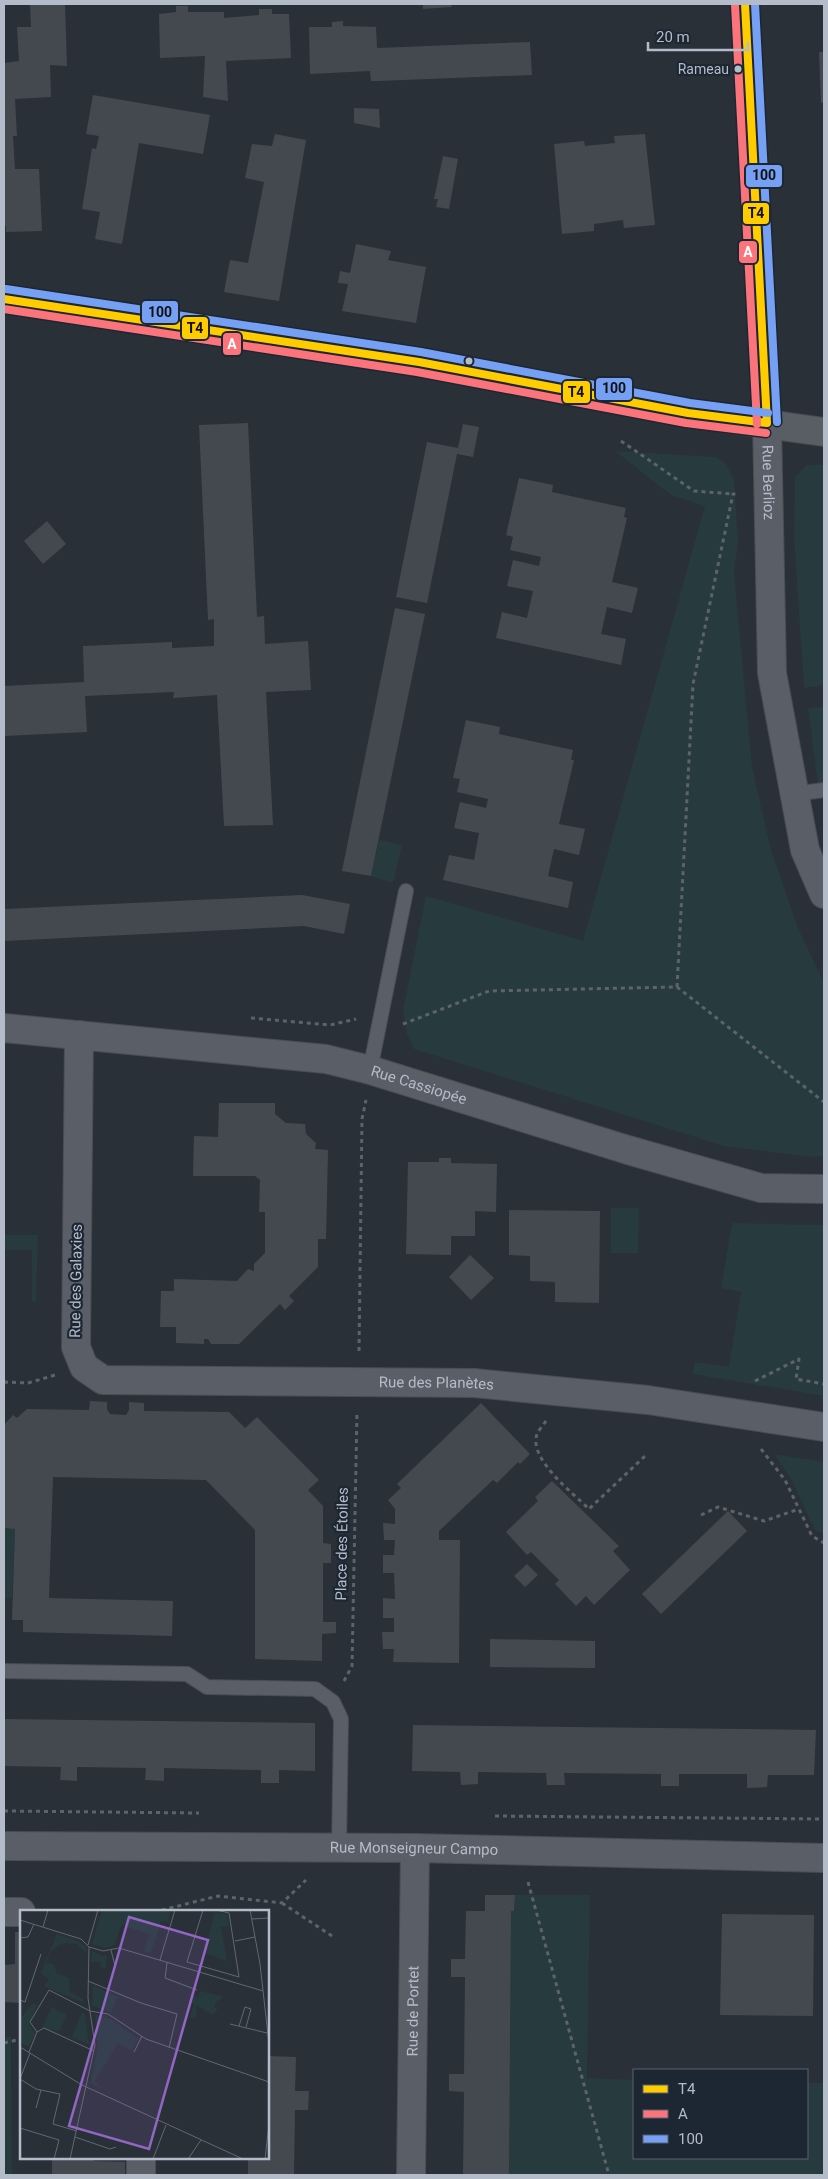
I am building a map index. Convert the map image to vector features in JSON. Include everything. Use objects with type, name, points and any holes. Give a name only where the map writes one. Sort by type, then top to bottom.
[{"type":"main road","points":[[4,299],[400,359],[688,413],[824,432]]},
{"type":"street","name":"Rue Berlioz","points":[[745,4],[767,423],[772,673],[805,850],[824,894]]},
{"type":"street","name":"Rue Cassiopée","points":[[4,1028],[326,1059],[370,1070],[628,1150],[761,1188],[824,1189]]},
{"type":"street","name":"Rue des Galaxies","points":[[79,1035],[80,1098],[74,1314],[76,1347],[84,1367]]},
{"type":"street","points":[[84,1367],[103,1380],[358,1382]]},
{"type":"street","name":"Rue des Planètes","points":[[358,1382],[474,1383],[565,1391],[648,1400],[824,1427]]},
{"type":"street","name":"Rue Monseigneur Campo","points":[[4,1846],[415,1848],[824,1858]]},
{"type":"street","name":"Rue de Portet","points":[[411,2175],[415,1848]]},
{"type":"street","points":[[4,1912],[20,1912]]},
{"type":"street","points":[[141,2159],[141,2175]]},
{"type":"lane","points":[[794,794],[824,790]]},
{"type":"lane","points":[[370,1070],[406,891]]},
{"type":"lane","points":[[4,1671],[187,1674],[207,1687],[314,1689],[333,1702],[341,1719],[339,1848]]},
{"type":"path","points":[[621,441],[694,491],[768,495]]},
{"type":"path","points":[[677,987],[693,684],[732,494]]},
{"type":"path","points":[[402,1024],[489,991],[677,987],[824,1102]]},
{"type":"path","points":[[241,1017],[330,1025],[359,1018]]},
{"type":"path","name":"Rue des Planètes","points":[[358,1382],[362,1119],[370,1070]]},
{"type":"path","points":[[755,1382],[799,1359],[796,1379],[824,1384]]},
{"type":"path","points":[[4,1382],[28,1383],[84,1367]]},
{"type":"path","name":"Place des Étoiles","points":[[333,1702],[352,1666],[358,1382]]},
{"type":"path","points":[[565,1391],[536,1436],[538,1453],[547,1469],[590,1509],[644,1456]]},
{"type":"path","points":[[759,1446],[786,1480],[812,1536],[824,1543]]},
{"type":"path","points":[[702,1515],[718,1507],[764,1521],[800,1509]]},
{"type":"path","points":[[282,1903],[339,1848]]},
{"type":"path","points":[[519,1851],[609,2175]]},
{"type":"path","points":[[162,1910],[218,1896],[282,1903],[332,1936]]},
{"type":"path","points":[[4,2043],[20,2039]]},
{"type":"green space","points":[[615,451],[716,457],[725,463],[734,479],[738,541],[734,573],[752,767],[771,850],[798,928],[824,983],[824,1156],[812,1157],[724,1146],[414,1049],[407,1034],[403,1010],[426,896],[583,941],[705,506],[671,495]]},
{"type":"green space","points":[[807,465],[824,465],[824,685],[804,688],[794,537],[795,477]]},
{"type":"green space","points":[[824,707],[824,784],[818,784],[808,708]]},
{"type":"green space","points":[[379,840],[402,845],[393,883],[371,876]]},
{"type":"green space","points":[[611,1208],[639,1208],[638,1253],[611,1253]]},
{"type":"green space","points":[[732,1223],[824,1225],[824,1396],[693,1374],[695,1362],[729,1367],[741,1292],[721,1288]]},
{"type":"green space","points":[[4,1235],[38,1235],[36,1301],[32,1302],[32,1250],[4,1250]]},
{"type":"green space","points":[[774,1454],[824,1462],[824,1534],[815,1530],[790,1477]]},
{"type":"green space","points":[[4,1528],[15,1529],[12,1598],[4,1599]]},
{"type":"green space","points":[[515,1895],[590,1895],[587,2078],[633,2080],[633,2159],[808,2159],[808,2083],[824,2083],[824,2175],[509,2175],[511,1911],[514,1911]]},
{"type":"green space","points":[[4,2037],[11,2037],[12,2175],[4,2175]]},
{"type":"building","points":[[30,4],[65,4],[67,66],[50,65],[51,97],[15,99],[17,136],[13,136],[15,169],[39,169],[42,231],[6,232],[6,226],[4,226],[4,63],[19,61],[17,27],[31,27]]},
{"type":"building","points":[[423,4],[452,4],[451,7],[423,9]]},
{"type":"building","points":[[176,6],[188,6],[188,12],[224,12],[224,18],[259,15],[259,9],[272,9],[272,14],[289,14],[291,58],[226,61],[228,101],[203,97],[205,56],[160,58],[159,14],[176,12]]},
{"type":"building","points":[[343,21],[343,26],[376,27],[377,48],[530,42],[532,75],[371,81],[370,71],[310,74],[309,27],[332,27],[332,22]]},
{"type":"building","points":[[819,52],[824,52],[824,102],[821,103]]},
{"type":"building","points":[[93,95],[210,115],[203,154],[139,143],[122,244],[95,239],[100,212],[82,209],[92,148],[96,149],[99,136],[86,134]]},
{"type":"building","points":[[354,108],[379,109],[380,128],[354,123]]},
{"type":"building","points":[[275,134],[306,140],[279,301],[224,292],[230,260],[248,263],[264,182],[245,178],[252,144],[272,146]]},
{"type":"building","points":[[645,134],[655,225],[624,228],[623,220],[594,224],[594,231],[562,234],[554,144],[584,141],[585,146],[615,143],[614,136]]},
{"type":"building","points":[[443,156],[458,159],[449,209],[436,207],[438,199],[434,199]]},
{"type":"building","points":[[356,244],[391,251],[388,260],[426,267],[416,323],[342,311],[348,284],[338,283],[340,271],[350,273]]},
{"type":"building","points":[[248,423],[257,617],[264,616],[265,644],[308,641],[311,690],[266,692],[273,825],[224,826],[217,695],[173,698],[174,692],[85,696],[87,732],[4,736],[4,686],[84,682],[83,646],[172,642],[172,648],[214,646],[214,619],[208,620],[199,425]]},
{"type":"building","points":[[463,424],[479,427],[473,457],[457,454],[427,603],[396,597],[427,442],[458,448]]},
{"type":"building","points":[[519,478],[553,485],[552,492],[626,508],[624,517],[627,518],[612,582],[638,588],[632,613],[607,607],[601,634],[626,639],[621,665],[496,638],[502,612],[527,618],[533,591],[507,586],[513,560],[539,566],[541,557],[510,550],[513,537],[506,535]]},
{"type":"building","points":[[47,521],[66,544],[43,564],[24,541]]},
{"type":"building","points":[[395,608],[425,614],[371,876],[342,871]]},
{"type":"building","points":[[466,720],[500,727],[499,734],[573,750],[571,760],[574,760],[559,824],[585,829],[579,855],[554,849],[548,876],[573,882],[568,908],[443,880],[449,855],[474,860],[479,833],[454,828],[460,802],[486,808],[488,799],[457,792],[460,779],[453,778]]},
{"type":"building","points":[[302,895],[350,904],[344,934],[304,926],[4,941],[4,909]]},
{"type":"building","points":[[219,1103],[275,1103],[275,1114],[286,1123],[305,1124],[306,1134],[316,1143],[315,1149],[328,1150],[326,1239],[318,1239],[318,1267],[289,1296],[294,1301],[285,1310],[280,1304],[239,1344],[211,1344],[208,1339],[204,1339],[204,1344],[176,1343],[176,1327],[160,1327],[161,1291],[174,1291],[174,1279],[237,1281],[248,1269],[254,1271],[254,1264],[265,1253],[265,1212],[259,1212],[260,1180],[255,1176],[193,1176],[194,1136],[218,1137]]},
{"type":"building","points":[[439,1158],[451,1158],[451,1163],[497,1164],[496,1212],[475,1211],[475,1236],[451,1236],[451,1255],[406,1254],[408,1162],[439,1162]]},
{"type":"building","points":[[509,1210],[600,1211],[599,1303],[555,1302],[555,1282],[530,1281],[530,1256],[509,1255]]},
{"type":"building","points":[[470,1255],[494,1278],[471,1300],[449,1277]]},
{"type":"building","points":[[90,1401],[107,1402],[107,1409],[110,1414],[126,1415],[129,1410],[129,1402],[144,1403],[144,1411],[229,1412],[245,1428],[257,1417],[319,1480],[308,1490],[323,1506],[323,1543],[331,1544],[331,1563],[323,1563],[323,1622],[336,1622],[336,1633],[322,1634],[322,1661],[255,1659],[255,1530],[206,1480],[53,1477],[49,1598],[173,1601],[172,1636],[23,1632],[23,1620],[12,1620],[15,1529],[4,1528],[4,1425],[13,1415],[17,1418],[27,1409],[89,1410]]},
{"type":"building","points":[[481,1403],[530,1454],[520,1464],[518,1462],[497,1483],[493,1480],[439,1531],[439,1540],[460,1540],[459,1663],[393,1662],[394,1649],[383,1649],[382,1632],[394,1632],[394,1618],[383,1618],[383,1598],[395,1599],[394,1573],[383,1573],[383,1555],[394,1555],[395,1540],[384,1540],[383,1523],[395,1524],[395,1509],[388,1500],[401,1488],[397,1484]]},
{"type":"building","points":[[552,1481],[619,1546],[613,1551],[630,1570],[594,1605],[586,1596],[576,1606],[555,1584],[559,1580],[531,1552],[527,1555],[506,1532],[538,1501],[535,1497]]},
{"type":"building","points":[[728,1511],[747,1531],[661,1614],[642,1594]]},
{"type":"building","points":[[527,1564],[538,1575],[525,1587],[514,1576]]},
{"type":"building","points":[[490,1639],[595,1641],[595,1668],[490,1667]]},
{"type":"building","points":[[4,1719],[315,1723],[315,1771],[279,1770],[279,1783],[261,1783],[261,1770],[164,1768],[164,1781],[145,1780],[146,1768],[77,1767],[77,1781],[60,1780],[61,1767],[4,1766]]},
{"type":"building","points":[[413,1725],[816,1730],[814,1775],[768,1775],[767,1787],[747,1788],[747,1774],[679,1774],[679,1786],[661,1786],[661,1774],[564,1773],[565,1785],[547,1785],[546,1773],[478,1772],[478,1784],[461,1785],[460,1772],[412,1771]]},
{"type":"building","points":[[485,1895],[515,1895],[514,1911],[511,1911],[509,2175],[463,2175],[464,2092],[449,2091],[449,2074],[464,2074],[465,1977],[451,1977],[451,1959],[465,1959],[466,1911],[485,1911]]},
{"type":"building","points":[[722,1914],[814,1915],[813,2016],[720,2015]]},
{"type":"building","points":[[15,1932],[20,1932],[20,2003],[4,2002],[4,1965],[15,1964]]},
{"type":"building","points":[[269,2056],[296,2057],[295,2091],[309,2091],[308,2110],[295,2110],[294,2175],[248,2175],[248,2159],[269,2159]]},
{"type":"building","points":[[52,2159],[94,2159],[94,2161],[125,2162],[125,2175],[52,2175]]},
{"type":"transit line","name":"T4","points":[[745,4],[767,423]]},
{"type":"transit line","name":"100","points":[[755,4],[777,422]]},
{"type":"transit line","name":"A","points":[[735,5],[757,424]]},
{"type":"transit line","name":"100","points":[[6,289],[421,352],[690,403],[768,413]]},
{"type":"transit line","name":"T4","points":[[4,299],[419,362],[688,413],[767,423]]},
{"type":"transit line","name":"A","points":[[4,309],[417,372],[686,423],[766,433]]},
{"type":"place","name":"Rameau","points":[[738,69]]}]
